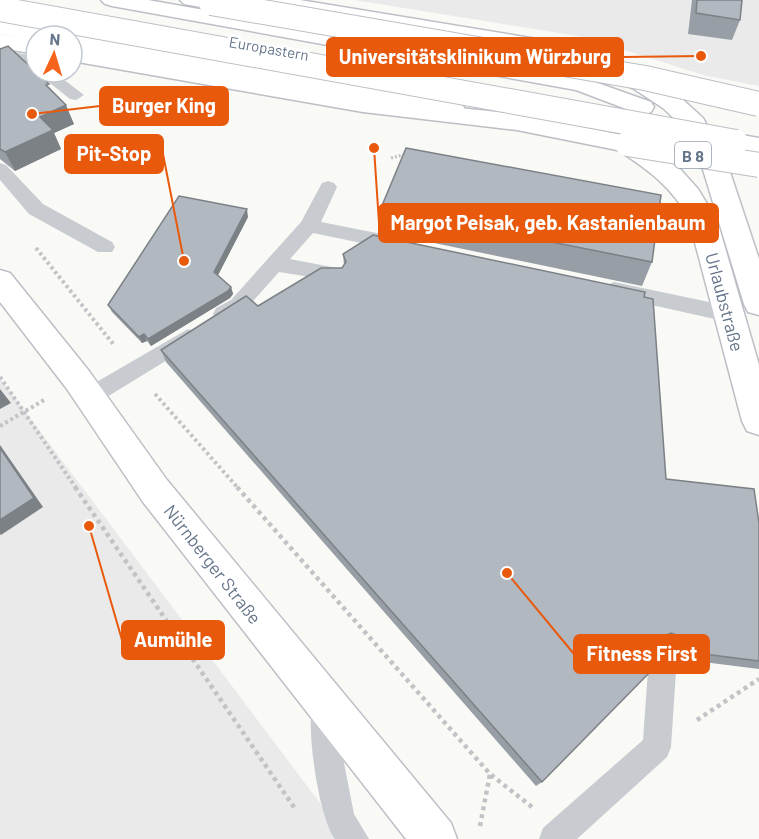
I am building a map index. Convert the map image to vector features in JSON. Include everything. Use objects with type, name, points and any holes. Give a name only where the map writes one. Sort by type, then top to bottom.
[{"type":"street","name":"Europastern","points":[[112,0],[581,84],[640,106],[679,132],[714,163]]},
{"type":"street","name":"Europastern","points":[[261,0],[567,51],[642,84],[672,103],[694,124],[714,163],[726,196]]},
{"type":"street","name":"Europastern","points":[[201,2],[645,78],[759,104]]},
{"type":"street","name":"Europastern","points":[[0,3],[572,102],[619,112],[679,132]]},
{"type":"street","name":"Europastern","points":[[0,9],[747,144]]},
{"type":"street","points":[[0,27],[24,32]]},
{"type":"street","points":[[0,41],[24,45]]},
{"type":"street","name":"Europastern","points":[[84,43],[627,144],[759,165]]},
{"type":"street","name":"Europastern","points":[[84,56],[363,105],[517,122]]},
{"type":"street","name":"Urlaubstraße","points":[[627,144],[659,164],[686,188],[694,201],[703,220],[759,421]]},
{"type":"street","name":"Urlaubstraße","points":[[726,196],[759,304]]},
{"type":"street","name":"Nürnberger Straße","points":[[0,281],[89,397],[155,491],[324,704],[435,839]]},
{"type":"lane","points":[[0,54],[24,60]]},
{"type":"lane","points":[[61,84],[76,95]]},
{"type":"lane","points":[[0,169],[36,209],[105,247]]},
{"type":"lane","points":[[89,397],[135,371],[238,304],[309,226],[328,187]]},
{"type":"lane","points":[[309,226],[417,248]]},
{"type":"lane","points":[[274,264],[335,274]]},
{"type":"lane","points":[[590,285],[728,314]]},
{"type":"lane","points":[[554,839],[657,747],[663,656]]},
{"type":"lane","points":[[324,704],[329,763],[340,821],[354,839]]},
{"type":"path","points":[[391,158],[414,153]]},
{"type":"path","points":[[29,240],[135,371],[489,774],[479,828]]},
{"type":"path","points":[[0,377],[302,820]]},
{"type":"path","points":[[0,426],[25,411]]},
{"type":"path","points":[[657,747],[759,679]]},
{"type":"shaded area","points":[[354,0],[759,0],[759,86],[703,75],[584,37]]},
{"type":"shaded area","points":[[0,378],[347,839],[0,839]]},
{"type":"building","points":[[697,0],[742,0],[740,20],[696,13]]},
{"type":"building","points":[[8,46],[24,61],[24,84],[49,84],[46,85],[66,105],[40,117],[53,130],[5,152],[0,149],[0,49]]},
{"type":"building","points":[[406,148],[661,195],[652,262],[381,208]]},
{"type":"building","points":[[179,196],[247,209],[214,272],[231,287],[148,339],[144,334],[139,337],[108,305]]},
{"type":"building","points":[[373,235],[645,292],[644,297],[653,299],[666,479],[754,489],[759,523],[759,661],[688,652],[683,637],[671,633],[661,637],[655,648],[654,668],[542,782],[161,350],[246,296],[258,306],[321,268],[342,268],[346,262],[343,254]]},
{"type":"building","points":[[0,448],[34,498],[0,520]]},
{"type":"place","name":"Universitätsklinikum Würzburg","points":[[701,56]]},
{"type":"place","name":"Burger King","points":[[32,114]]},
{"type":"place","name":"Margot Peisak, geb. Kastanienbaum","points":[[374,148]]},
{"type":"place","name":"Pit-Stop","points":[[184,261]]},
{"type":"place","name":"Aumühle","points":[[89,526]]},
{"type":"place","name":"Fitness First","points":[[507,573]]}]
